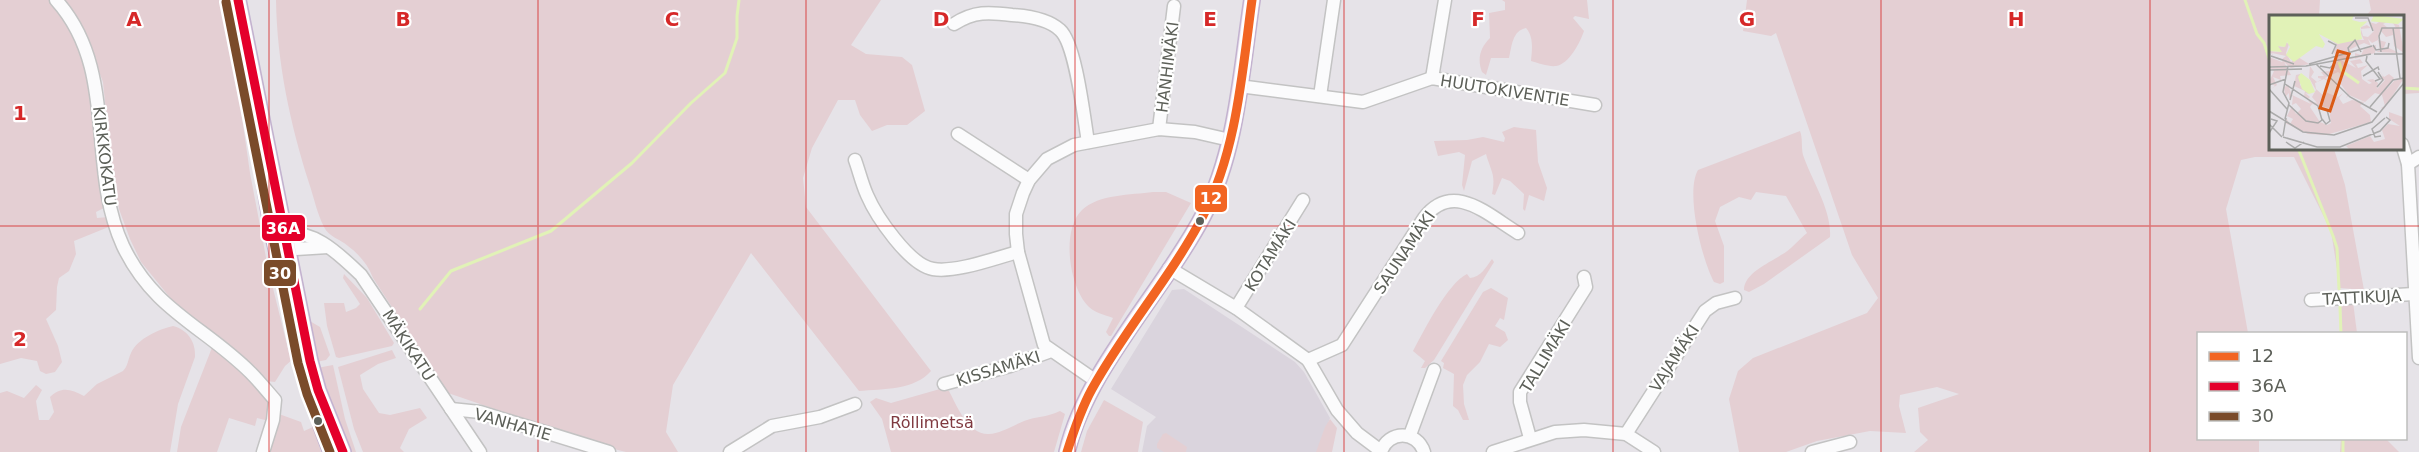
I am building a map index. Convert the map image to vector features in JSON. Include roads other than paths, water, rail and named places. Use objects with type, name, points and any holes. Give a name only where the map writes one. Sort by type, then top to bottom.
[{"type":"main road","points":[[238,0],[263,119],[279,234],[310,390],[331,452]]},
{"type":"main road","points":[[1067,452],[1079,416],[1096,381],[1208,206],[1221,175],[1230,140],[1252,0]]},
{"type":"main road","points":[[282,250],[318,390],[343,452]]},
{"type":"street","name":"KIRKKOKATU","points":[[56,0],[83,43],[93,71],[109,200],[123,245],[154,293],[250,372],[275,400],[273,420],[264,452]]},
{"type":"street","points":[[1320,96],[1334,0]]},
{"type":"street","points":[[1432,78],[1445,0]]},
{"type":"street","name":"HANHIMÄKI","points":[[1159,129],[1174,6]]},
{"type":"street","points":[[954,24],[965,17],[989,12],[1038,20],[1055,26],[1063,32],[1073,58],[1088,142]]},
{"type":"street","name":"HUUTOKIVENTIE","points":[[1239,86],[1363,102],[1432,78],[1595,105]]},
{"type":"street","points":[[1096,381],[1051,351],[1042,340],[1018,252],[1016,234],[1016,214],[1029,180],[1047,159],[1074,145],[1088,142],[1159,129],[1195,132],[1230,140]]},
{"type":"street","points":[[958,134],[1029,180]]},
{"type":"street","points":[[2404,146],[2413,160],[2414,294],[2419,358]]},
{"type":"street","points":[[855,160],[874,209],[905,251],[923,265],[931,269],[944,270],[1018,252]]},
{"type":"street","name":"KOTAMÄKI","points":[[1236,308],[1303,200]]},
{"type":"street","name":"SAUNAMÄKI","points":[[1308,360],[1342,345],[1424,218],[1435,206],[1451,200],[1469,203],[1518,233]]},
{"type":"street","name":"MÄKIKATU","points":[[279,234],[309,235],[339,255],[361,275],[480,452]]},
{"type":"street","points":[[282,250],[328,247]]},
{"type":"street","points":[[1169,268],[1236,308],[1308,360],[1337,410],[1357,433],[1381,451],[1390,438],[1410,435],[1420,443],[1424,452]]},
{"type":"street","name":"TALLIMÄKI","points":[[1530,438],[1520,402],[1520,392],[1586,287],[1584,277]]},
{"type":"street","name":"TATTIKUJA","points":[[2311,300],[2414,294]]},
{"type":"street","name":"VAJAMÄKI","points":[[1626,434],[1701,316],[1716,303],[1735,298]]},
{"type":"street","name":"KISSAMÄKI","points":[[944,384],[1010,366],[1051,351]]},
{"type":"street","points":[[1410,435],[1434,370]]},
{"type":"street","points":[[730,452],[772,426],[821,416],[855,404]]},
{"type":"street","name":"VANHATIE","points":[[451,409],[480,412],[609,452]]},
{"type":"street","points":[[1493,452],[1511,449],[1530,438],[1568,430],[1626,434],[1651,451]]},
{"type":"street","points":[[1812,452],[1850,442]]},
{"type":"waterway","points":[[420,309],[451,271],[551,231],[632,163],[691,103],[725,73],[737,38],[739,0]]},
{"type":"waterway","points":[[2245,0],[2257,34],[2264,43],[2269,58]]},
{"type":"waterway","points":[[2404,88],[2419,89]]},
{"type":"waterway","points":[[2299,150],[2337,248],[2339,289]]},
{"type":"waterway","points":[[2340,307],[2341,332]]},
{"type":"waterway","points":[[2343,440],[2343,452]]},
{"type":"park label","name":"Röllimetsä","points":[[932,422]]}]
